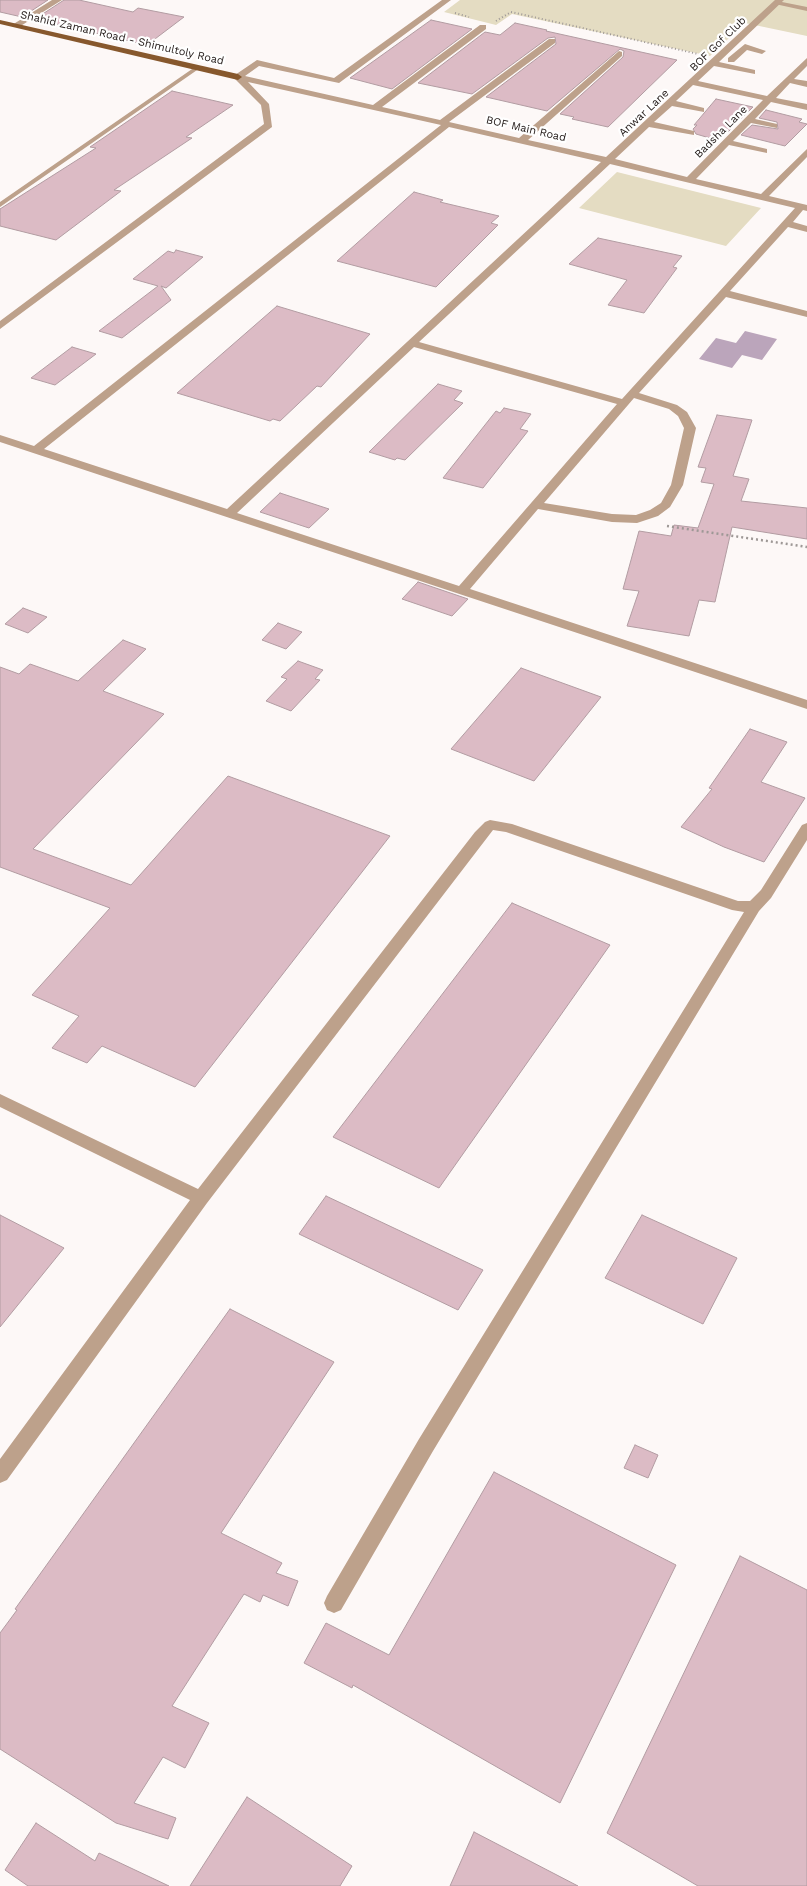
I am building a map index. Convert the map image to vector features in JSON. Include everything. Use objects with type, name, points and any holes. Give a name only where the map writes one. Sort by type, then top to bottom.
[{"type":"main road","name":"Shahid Zaman Road - Shimultoly Road","points":[[0,22],[238,77]]},
{"type":"street","points":[[16,25],[58,0]]},
{"type":"street","points":[[0,326],[269,125],[265,104],[238,77],[257,63],[336,81],[447,0]]},
{"type":"street","name":"BOF Gof Club","points":[[694,83],[778,1]]},
{"type":"street","points":[[375,108],[483,27]]},
{"type":"street","points":[[37,449],[552,41]]},
{"type":"street","points":[[725,66],[744,47],[762,51]]},
{"type":"street","points":[[520,141],[619,54]]},
{"type":"street","name":"Badsha Lane","points":[[689,180],[807,61]]},
{"type":"street","points":[[713,64],[752,72]]},
{"type":"street","name":"BOF Main Road","points":[[238,77],[610,161],[804,208]]},
{"type":"street","points":[[788,80],[807,84]]},
{"type":"street","points":[[694,83],[807,107]]},
{"type":"street","name":"Anwar Lane","points":[[230,513],[694,83]]},
{"type":"street","points":[[672,103],[701,110]]},
{"type":"street","points":[[749,120],[774,126]]},
{"type":"street","points":[[649,124],[691,133]]},
{"type":"street","points":[[727,142],[764,151]]},
{"type":"street","points":[[762,198],[805,157]]},
{"type":"street","points":[[463,589],[624,403],[786,224],[804,208]]},
{"type":"street","points":[[786,224],[807,229]]},
{"type":"street","points":[[724,293],[807,314]]},
{"type":"street","points":[[412,344],[624,403]]},
{"type":"street","points":[[535,505],[612,518],[637,519],[654,513],[666,505],[677,485],[690,428],[683,414],[673,407],[633,394]]},
{"type":"street","points":[[0,438],[463,589],[807,704]]},
{"type":"street","points":[[0,1474],[201,1198],[474,842],[490,825],[507,827],[737,906],[754,907]]},
{"type":"street","points":[[334,1603],[426,1445],[754,907],[766,894],[807,828]]},
{"type":"street","points":[[0,1100],[201,1198]]},
{"type":"lane","points":[[778,1],[807,9]]},
{"type":"lane","points":[[0,205],[197,68]]},
{"type":"path","points":[[654,513],[665,526],[807,547]]},
{"type":"shaded area","points":[[460,0],[807,0],[807,36],[745,23],[710,56],[512,14],[496,25],[444,12]]},
{"type":"shaded area","points":[[617,172],[761,208],[726,246],[579,208]]},
{"type":"shaded area","points":[[745,331],[777,339],[762,360],[742,355],[732,368],[699,359],[716,338],[736,343]]},
{"type":"building","points":[[0,0],[48,0],[22,17],[0,12]]},
{"type":"building","points":[[64,0],[79,0],[133,12],[138,8],[184,17],[147,45],[35,19]]},
{"type":"building","points":[[431,20],[472,29],[392,89],[350,78]]},
{"type":"building","points":[[515,23],[677,60],[608,127],[572,119],[574,117],[560,114],[623,57],[624,51],[620,49],[547,111],[486,97],[556,44],[555,37],[548,38],[472,94],[418,83],[485,32],[500,35]]},
{"type":"building","points":[[172,91],[233,105],[186,137],[192,138],[114,190],[121,191],[56,240],[0,226],[0,209],[96,148],[90,147]]},
{"type":"building","points":[[716,99],[753,107],[728,132],[722,131],[713,139],[696,134],[693,129],[697,125],[694,125]]},
{"type":"building","points":[[766,110],[802,119],[799,122],[807,124],[785,146],[741,135],[752,125],[778,129],[777,122],[759,118]]},
{"type":"building","points":[[414,192],[443,200],[440,202],[499,216],[491,223],[498,225],[436,287],[337,261]]},
{"type":"building","points":[[598,238],[682,256],[673,267],[677,268],[644,313],[608,305],[627,280],[569,264]]},
{"type":"building","points":[[176,250],[203,257],[166,288],[161,286],[171,300],[122,338],[99,331],[158,286],[133,279],[168,251],[174,253]]},
{"type":"building","points":[[277,306],[370,334],[321,387],[317,386],[280,421],[273,419],[270,421],[177,393]]},
{"type":"building","points":[[72,347],[96,354],[55,385],[31,378]]},
{"type":"building","points":[[438,384],[462,391],[454,400],[463,403],[405,460],[397,458],[395,460],[369,452]]},
{"type":"building","points":[[504,408],[531,414],[520,429],[528,431],[483,488],[443,478],[496,411],[500,413]]},
{"type":"building","points":[[717,415],[752,420],[733,476],[749,479],[741,501],[807,508],[807,539],[732,527],[715,602],[699,600],[689,636],[627,626],[639,591],[623,589],[639,531],[671,536],[674,525],[698,528],[714,484],[701,482],[706,468],[698,467]]},
{"type":"building","points":[[280,493],[329,509],[309,528],[260,512]]},
{"type":"building","points":[[418,582],[468,599],[452,616],[402,599]]},
{"type":"building","points":[[23,608],[47,617],[28,633],[5,624]]},
{"type":"building","points":[[278,623],[302,632],[286,649],[262,640]]},
{"type":"building","points":[[123,640],[146,649],[103,691],[164,714],[33,849],[131,885],[228,776],[390,836],[195,1087],[102,1046],[87,1063],[52,1048],[79,1016],[32,995],[110,908],[0,867],[0,667],[19,674],[30,664],[78,681]]},
{"type":"building","points":[[298,661],[323,670],[315,679],[320,680],[291,711],[266,701],[287,679],[281,677]]},
{"type":"building","points":[[521,668],[601,697],[534,781],[451,749]]},
{"type":"building","points":[[750,729],[787,742],[761,782],[805,798],[764,862],[724,847],[681,827],[712,789],[709,788]]},
{"type":"building","points":[[512,903],[610,945],[439,1188],[333,1137]]},
{"type":"building","points":[[326,1196],[483,1270],[458,1310],[299,1234]]},
{"type":"building","points":[[0,1215],[64,1248],[0,1327]]},
{"type":"building","points":[[642,1215],[737,1258],[703,1324],[605,1278]]},
{"type":"building","points":[[230,1309],[334,1362],[221,1533],[282,1563],[276,1573],[298,1581],[288,1606],[263,1595],[260,1602],[244,1594],[172,1706],[209,1723],[185,1768],[163,1757],[134,1803],[176,1818],[168,1839],[116,1823],[0,1749],[0,1633],[17,1610],[15,1609]]},
{"type":"building","points":[[635,1445],[658,1455],[648,1478],[624,1468]]},
{"type":"building","points":[[494,1472],[676,1565],[560,1803],[353,1685],[352,1688],[304,1663],[326,1623],[389,1655]]},
{"type":"building","points":[[740,1556],[807,1590],[807,1886],[698,1886],[607,1833]]},
{"type":"building","points":[[247,1797],[352,1866],[340,1886],[190,1886]]},
{"type":"building","points":[[36,1823],[95,1861],[99,1853],[169,1886],[28,1886],[5,1870]]},
{"type":"building","points":[[474,1832],[578,1886],[450,1886]]}]
